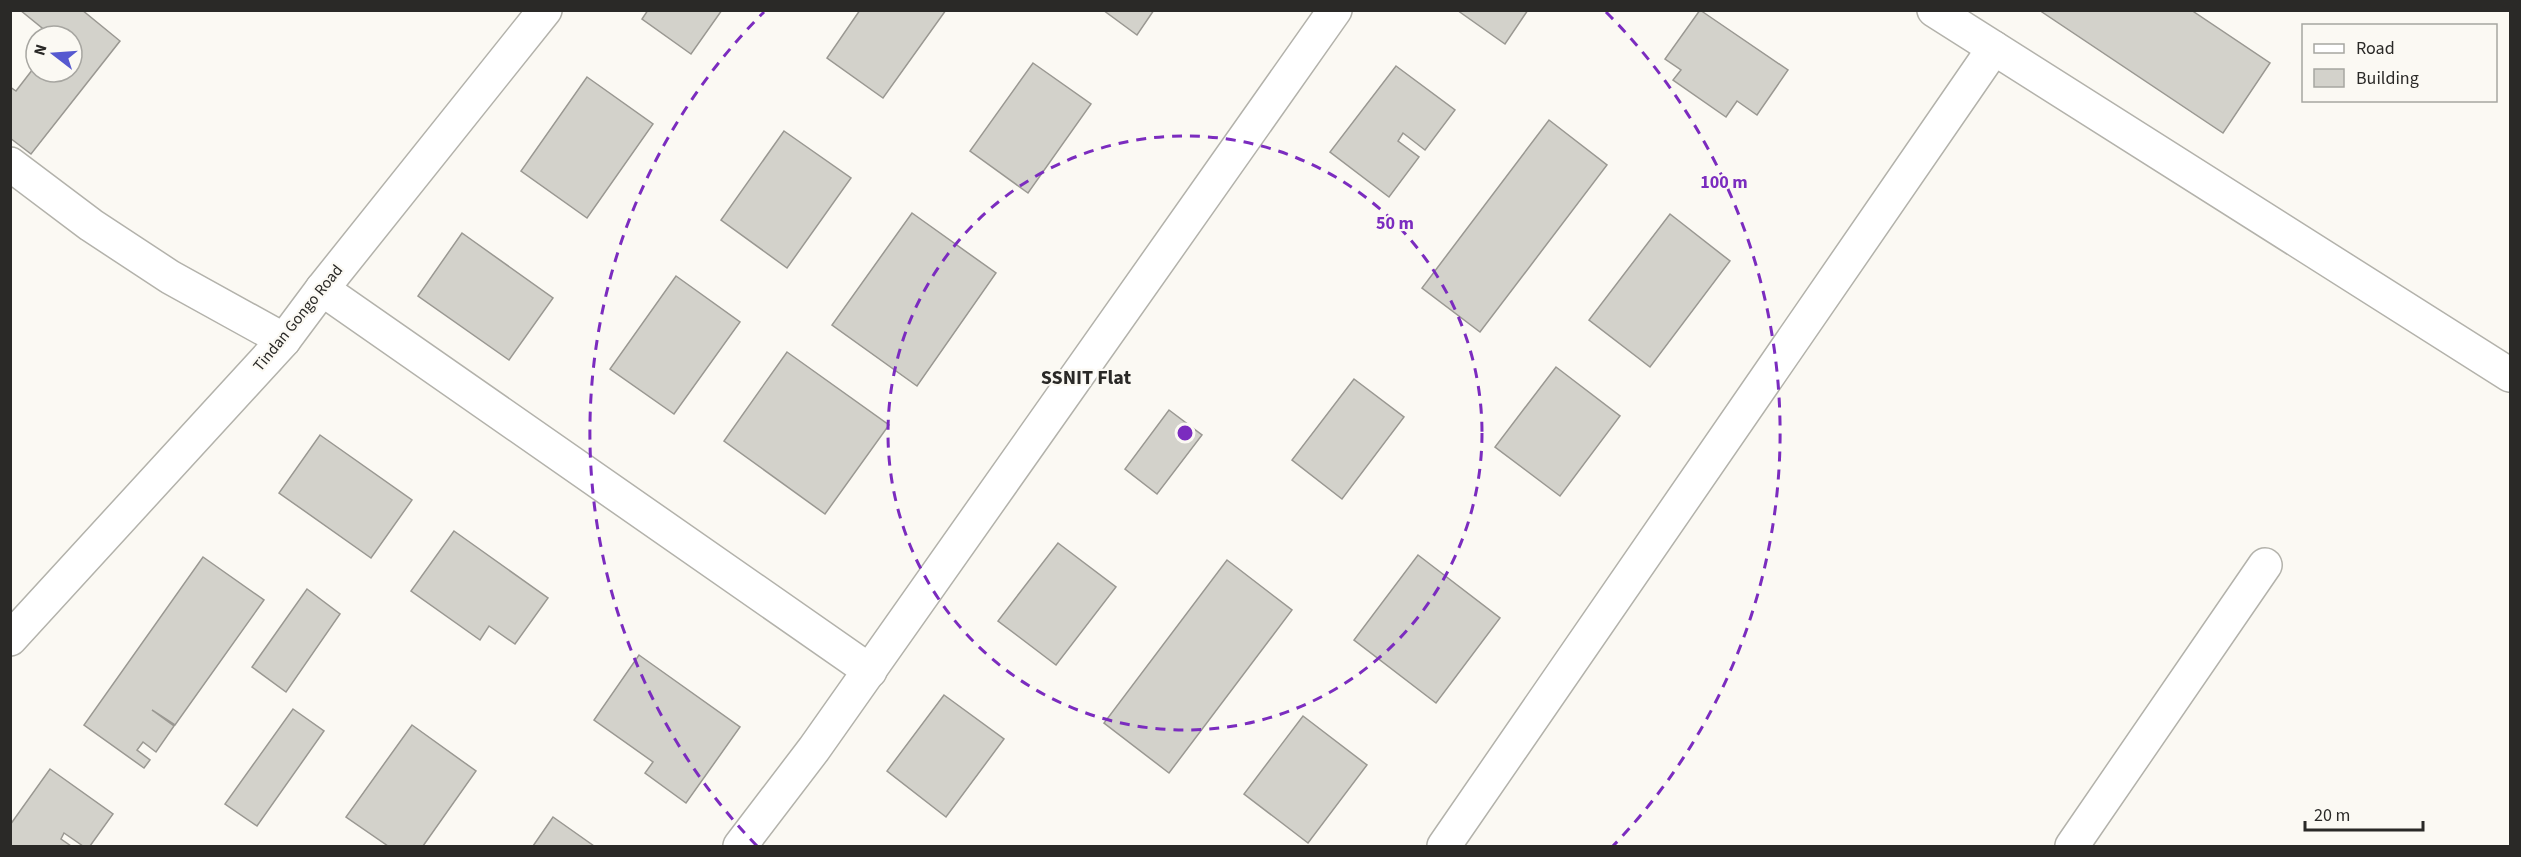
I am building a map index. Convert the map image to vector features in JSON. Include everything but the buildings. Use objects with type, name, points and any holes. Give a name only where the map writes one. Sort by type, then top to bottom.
[{"type":"street","name":"Tindan Gongo Road","points":[[10,639],[284,340],[322,289],[545,10]]},
{"type":"street","points":[[740,846],[870,671],[1335,10]]},
{"type":"street","points":[[1934,10],[2511,375]]},
{"type":"street","points":[[1444,846],[1994,48]]},
{"type":"street","points":[[10,164],[91,225],[170,277],[284,340]]},
{"type":"street","points":[[322,289],[870,671]]},
{"type":"street","points":[[2072,846],[2265,565]]},
{"type":"district","name":"SSNIT Flat","points":[[1086,378]]}]
